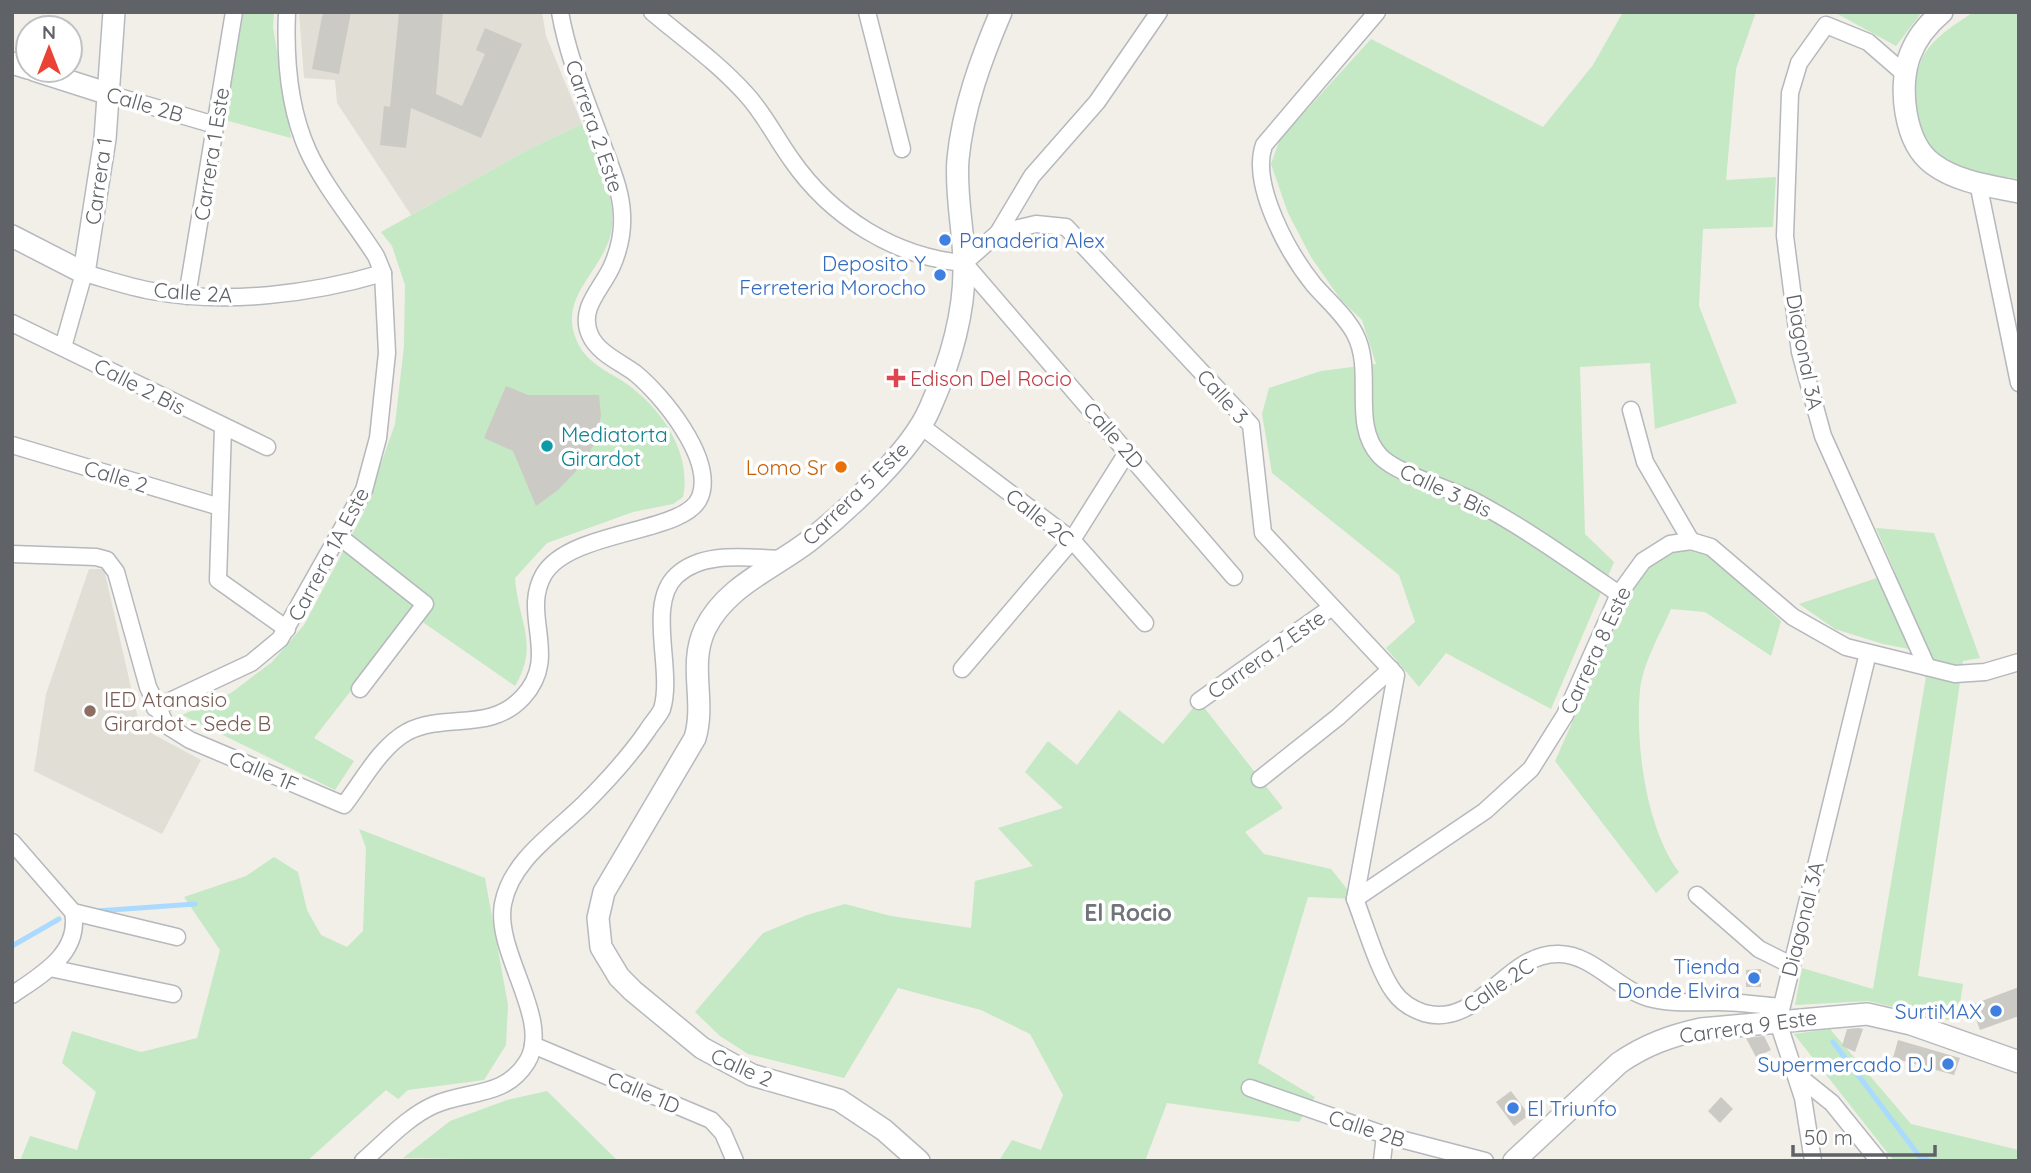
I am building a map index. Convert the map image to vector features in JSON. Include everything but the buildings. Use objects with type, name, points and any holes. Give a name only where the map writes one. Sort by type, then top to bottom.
[{"type":"street","name":"Carrera 1","points":[[63,347],[84,272],[99,183],[109,94],[114,12]]},
{"type":"street","name":"Carrera 1 Este","points":[[187,296],[234,12]]},
{"type":"street","name":"Carrera 1A Este","points":[[155,708],[251,663],[288,629],[364,490],[378,438],[387,353],[383,274],[376,256],[308,152],[293,100],[286,36],[287,12]]},
{"type":"street","name":"Carrera 2 Este","points":[[344,805],[383,754],[400,737],[432,724],[486,720],[508,711],[526,695],[537,674],[542,651],[536,594],[544,576],[556,560],[573,550],[671,519],[693,508],[700,499],[701,472],[682,427],[638,376],[596,345],[587,327],[591,301],[616,256],[622,213],[617,185],[569,51],[560,12]]},
{"type":"street","points":[[652,12],[745,93],[802,174],[850,218],[897,248],[924,258],[964,263],[998,233],[1032,176],[1097,102],[1159,12]]},
{"type":"street","points":[[867,12],[902,149]]},
{"type":"street","name":"Carrera 5 Este","points":[[533,1045],[529,1014],[502,929],[504,902],[513,876],[530,855],[603,784],[639,743],[662,710],[665,670],[662,600],[671,580],[689,566],[710,559],[783,559],[828,525],[890,464],[921,426],[943,377],[957,332],[964,263],[958,159],[975,82],[1001,12]]},
{"type":"street","name":"Calle 3 Bis","points":[[1377,12],[1268,137],[1261,153],[1261,179],[1290,249],[1312,283],[1348,323],[1360,346],[1365,371],[1367,432],[1381,457],[1396,467],[1444,486],[1503,516],[1619,594]]},
{"type":"street","points":[[1942,12],[1916,43],[1906,75],[1905,95],[1910,127],[1923,157],[1950,174],[2019,192]]},
{"type":"street","name":"Diagonal 3A","points":[[1906,75],[1868,43],[1826,24],[1798,63],[1790,93],[1785,236],[1800,352],[1823,436],[1927,667]]},
{"type":"street","name":"Calle 2B","points":[[78,84],[215,125]]},
{"type":"street","points":[[1978,183],[2019,383]]},
{"type":"street","name":"Calle 3","points":[[998,233],[1036,224],[1066,227],[1251,425],[1263,533],[1393,672]]},
{"type":"street","name":"Calle 2A","points":[[12,236],[84,272],[152,291],[187,296],[235,296],[311,289],[383,274]]},
{"type":"street","name":"Calle 2D","points":[[964,263],[1234,577]]},
{"type":"street","name":"Calle 2 Bis","points":[[12,323],[223,428],[267,447]]},
{"type":"street","points":[[1630,410],[1645,463],[1691,541],[1720,552],[1810,628],[1846,647],[1927,667],[1970,674],[2019,662]]},
{"type":"street","name":"Calle 2C","points":[[921,426],[1072,540],[1145,623]]},
{"type":"street","points":[[223,428],[218,580],[288,629]]},
{"type":"street","name":"Calle 2","points":[[12,445],[220,507]]},
{"type":"street","points":[[962,669],[1072,540],[1128,451]]},
{"type":"street","points":[[340,537],[425,604],[360,689]]},
{"type":"street","name":"Carrera 8 Este","points":[[1355,899],[1485,811],[1531,769],[1565,715],[1619,594],[1651,554],[1670,544],[1691,541]]},
{"type":"street","points":[[12,554],[96,557],[107,560],[116,572],[155,708]]},
{"type":"street","name":"Calle 2","points":[[783,559],[732,593],[721,604],[705,630],[696,660],[699,723],[695,738],[604,892],[598,932],[601,947],[619,976],[702,1048],[752,1075],[839,1100],[884,1130],[919,1161]]},
{"type":"street","name":"Carrera 7 Este","points":[[1199,701],[1332,607]]},
{"type":"street","name":"Diagonal 3A","points":[[1779,1014],[1868,653]]},
{"type":"street","points":[[1355,899],[1393,672]]},
{"type":"street","points":[[1260,779],[1393,672]]},
{"type":"street","name":"Calle 1F","points":[[155,708],[166,725],[190,740],[344,805]]},
{"type":"street","points":[[12,842],[73,912],[75,923],[67,950],[50,968],[12,995]]},
{"type":"street","points":[[1697,895],[1759,949],[1791,965]]},
{"type":"street","name":"Calle 2C","points":[[1355,899],[1392,990],[1405,1003],[1421,1012],[1449,1014],[1467,1008],[1532,959],[1559,954],[1585,961],[1631,992],[1662,1001],[1779,1014]]},
{"type":"street","points":[[73,912],[177,937]]},
{"type":"street","points":[[50,968],[173,994]]},
{"type":"street","points":[[1779,1014],[1797,1075],[1813,1161]]},
{"type":"street","name":"Carrera 9 Este","points":[[1514,1161],[1589,1090],[1638,1050],[1688,1032],[1779,1014],[1880,1015],[2019,1062]]},
{"type":"street","points":[[363,1161],[432,1106],[502,1087],[525,1066],[533,1045]]},
{"type":"street","name":"Calle 1D","points":[[533,1045],[711,1120],[723,1133],[735,1161]]},
{"type":"street","points":[[1797,1075],[1832,1104],[1879,1161]]},
{"type":"street","name":"Calle 2B","points":[[1250,1088],[1385,1135],[1485,1161]]},
{"type":"street","points":[[1382,1161],[1385,1135]]},
{"type":"shaded area","points":[[299,12],[542,12],[546,36],[582,124],[529,149],[411,215],[337,103],[335,80],[304,78]]},
{"type":"shaded area","name":"IED Atanasio Girardot - Sede B","points":[[89,569],[104,569],[140,727],[201,760],[162,834],[34,771],[46,694]]},
{"type":"green space","points":[[242,12],[274,12],[273,27],[291,138],[225,120]]},
{"type":"green space","points":[[1623,12],[1756,12],[1736,69],[1726,180],[1776,177],[1773,227],[1703,229],[1699,306],[1737,403],[1655,429],[1650,363],[1580,367],[1585,534],[1614,562],[1551,709],[1446,653],[1419,687],[1386,648],[1415,622],[1399,575],[1272,473],[1262,414],[1269,388],[1321,371],[1376,364],[1362,320],[1341,300],[1311,257],[1288,213],[1271,164],[1280,139],[1371,39],[1543,127],[1593,65]]},
{"type":"green space","points":[[1834,12],[1922,12],[1896,46]]},
{"type":"green space","points":[[1974,12],[2019,12],[2019,179],[1979,173],[1949,163],[1932,148],[1919,121],[1915,90],[1921,61],[1938,38]]},
{"type":"green space","points":[[582,124],[605,179],[612,208],[612,223],[605,250],[577,298],[572,324],[576,339],[591,360],[640,394],[672,433],[683,464],[683,497],[673,504],[633,512],[547,543],[515,578],[527,645],[526,658],[515,686],[411,614],[314,738],[354,761],[335,790],[182,715],[231,693],[272,662],[304,625],[364,512],[395,424],[404,346],[405,285],[392,246],[381,232],[529,149]]},
{"type":"green space","points":[[1876,528],[1934,533],[1980,658],[1963,661],[1918,976],[1963,984],[1957,1022],[1868,1001],[1795,1005],[1802,968],[1873,989],[1930,653],[1883,644],[1835,629],[1799,604],[1895,572]]},
{"type":"green space","points":[[1683,549],[1707,553],[1781,621],[1771,656],[1705,612],[1671,609],[1657,638],[1640,690],[1641,760],[1658,833],[1679,872],[1656,893],[1555,761],[1633,586],[1654,562]]},
{"type":"green space","points":[[1199,701],[1283,808],[1245,832],[1264,854],[1331,869],[1355,899],[1308,897],[1258,1063],[1315,1097],[1299,1122],[1167,1103],[1145,1161],[999,1161],[1012,1140],[1041,1150],[1063,1095],[1030,1034],[981,1010],[898,988],[844,1078],[748,1054],[720,1036],[695,1012],[763,933],[807,915],[845,904],[891,916],[971,928],[975,881],[1033,866],[998,828],[1063,808],[1025,772],[1048,741],[1077,765],[1119,710],[1163,744]]},
{"type":"green space","points":[[359,829],[485,878],[508,1005],[506,1045],[484,1080],[408,1090],[398,1099],[386,1090],[307,1161],[20,1161],[30,1136],[77,1150],[96,1092],[62,1063],[72,1031],[141,1052],[197,1038],[220,950],[184,897],[246,876],[274,857],[298,872],[307,910],[321,935],[347,947],[363,931],[366,848]]},
{"type":"green space","points":[[1830,1029],[1911,1124],[2019,1150],[2019,1161],[1894,1161],[1794,1034]]},
{"type":"green space","points":[[547,1091],[618,1161],[403,1158],[450,1121],[507,1100]]},
{"type":"waterway","points":[[97,911],[195,904]]},
{"type":"waterway","points":[[12,946],[59,919]]},
{"type":"waterway","points":[[1833,1042],[1920,1157],[1930,1161]]},
{"type":"place","name":"Panaderia Alex","points":[[945,240]]},
{"type":"place","name":"Deposito Y Ferreteria Morocho","points":[[940,275]]},
{"type":"place","name":"Edison Del Rocio","points":[[896,378]]},
{"type":"place","name":"Mediatorta Girardot","points":[[547,446]]},
{"type":"place","name":"Lomo Sr","points":[[841,467]]},
{"type":"place","name":"IED Atanasio Girardot - Sede B","points":[[90,711]]},
{"type":"place","name":"Tienda Donde Elvira","points":[[1754,978]]},
{"type":"place","name":"SurtiMAX","points":[[1996,1011]]},
{"type":"place","name":"Supermercado DJ","points":[[1948,1064]]},
{"type":"place","name":"El Triunfo","points":[[1513,1108]]},
{"type":"district","name":"El Rocio","points":[[1128,912]]}]
